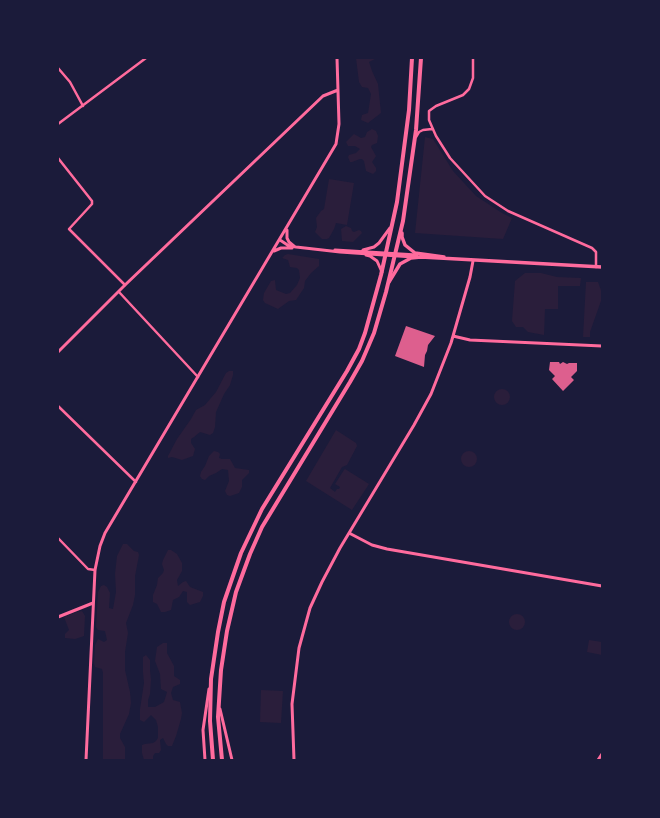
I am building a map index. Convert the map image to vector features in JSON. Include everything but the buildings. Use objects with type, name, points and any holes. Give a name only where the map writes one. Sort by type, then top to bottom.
[{"type":"highway","points":[[213,760],[210,721],[211,679],[220,618],[229,586],[241,554],[262,509],[354,358],[369,322],[382,273],[393,219],[408,125],[412,58]]},
{"type":"highway","points":[[222,760],[219,736],[221,670],[226,631],[236,592],[250,554],[270,514],[362,361],[374,333],[388,284],[403,221],[417,119],[421,58]]},
{"type":"main road","points":[[403,221],[402,237],[405,245],[421,256]]},
{"type":"main road","points":[[388,284],[400,264],[411,258],[421,256],[473,261],[602,267]]},
{"type":"street","points":[[58,124],[146,58]]},
{"type":"street","points":[[86,760],[95,570],[100,546],[105,533],[274,251],[336,144],[339,124],[337,58]]},
{"type":"street","points":[[473,58],[473,78],[469,89],[463,95],[431,109],[428,117],[432,129],[450,158],[485,196],[508,211],[592,248],[596,252],[596,267]]},
{"type":"street","points":[[58,68],[70,82],[83,106]]},
{"type":"street","points":[[58,352],[125,285],[323,96],[338,90]]},
{"type":"street","points":[[417,119],[419,127],[423,130]]},
{"type":"street","points":[[414,140],[417,134],[423,130],[432,129]]},
{"type":"street","points":[[58,158],[92,201],[92,204],[69,229],[125,285]]},
{"type":"street","points":[[354,252],[380,243],[389,230],[393,219]]},
{"type":"street","points":[[287,228],[287,238],[289,242],[296,247]]},
{"type":"street","points":[[280,240],[289,246],[296,247],[421,256]]},
{"type":"street","points":[[274,251],[281,248],[296,247]]},
{"type":"street","points":[[354,252],[374,258],[379,264],[382,273]]},
{"type":"street","points":[[294,760],[292,704],[296,664],[302,635],[310,608],[349,533],[426,404],[439,375],[453,336],[470,277],[473,261]]},
{"type":"street","points":[[118,292],[198,377]]},
{"type":"street","points":[[453,336],[470,340],[602,346]]},
{"type":"street","points":[[58,406],[136,482]]},
{"type":"street","points":[[349,533],[372,545],[387,549],[602,586]]},
{"type":"street","points":[[58,538],[88,569],[95,570]]},
{"type":"street","points":[[58,617],[93,603]]},
{"type":"street","points":[[205,760],[203,730],[211,679]]},
{"type":"street","points":[[219,704],[232,760]]},
{"type":"street","points":[[598,760],[602,754]]},
{"type":"shaded area","points":[[356,58],[377,58],[369,62],[378,84],[381,113],[368,123],[361,120],[362,115],[368,113],[371,94],[368,88],[362,87],[359,82]]},
{"type":"shaded area","points":[[372,129],[376,131],[378,136],[377,143],[371,147],[376,156],[372,162],[376,168],[376,171],[373,174],[366,171],[364,161],[362,159],[350,162],[348,157],[349,155],[356,153],[360,149],[355,146],[348,146],[346,142],[354,134],[361,138],[365,137],[367,132]]},
{"type":"shaded area","points":[[425,137],[433,139],[453,171],[476,196],[512,218],[503,239],[415,233]]},
{"type":"shaded area","points":[[329,179],[354,183],[347,225],[336,223],[329,238],[322,239],[315,232],[317,227],[316,218],[324,209]]},
{"type":"shaded area","points":[[346,226],[351,228],[354,232],[359,230],[362,233],[353,242],[342,241],[341,229]]},
{"type":"shaded area","points":[[288,254],[319,259],[319,266],[305,281],[304,288],[296,300],[289,301],[278,309],[265,303],[263,300],[264,293],[271,281],[275,280],[276,290],[286,294],[290,293],[297,285],[300,278],[299,270],[297,268],[290,267],[288,260],[282,258]]},
{"type":"shaded area","points":[[525,273],[541,273],[557,277],[581,278],[580,286],[558,286],[558,309],[545,309],[544,335],[528,332],[523,327],[516,327],[512,321],[515,281]]},
{"type":"shaded area","points":[[586,282],[598,282],[602,293],[602,298],[590,332],[590,337],[583,337]]},
{"type":"shaded area","points":[[233,371],[233,375],[230,385],[216,412],[213,433],[210,435],[200,432],[191,439],[191,443],[195,449],[193,456],[182,460],[172,457],[168,458],[177,439],[196,410],[205,405],[216,392],[226,373]]},
{"type":"shaded area","points":[[502,389],[509,394],[510,397],[505,404],[502,405],[495,400],[494,397],[499,390]]},
{"type":"shaded area","points":[[336,430],[356,443],[357,446],[347,465],[342,467],[330,488],[335,492],[339,489],[340,487],[335,484],[345,469],[369,484],[352,510],[306,481]]},
{"type":"shaded area","points":[[214,451],[220,454],[219,458],[230,459],[235,468],[249,470],[249,473],[242,480],[242,487],[239,493],[230,496],[227,495],[225,491],[229,481],[228,470],[222,469],[205,480],[200,476],[209,456]]},
{"type":"shaded area","points":[[469,451],[476,456],[477,459],[472,466],[469,467],[462,462],[461,459],[466,452]]},
{"type":"shaded area","points":[[123,544],[127,544],[134,551],[138,552],[139,555],[135,576],[135,595],[126,623],[128,633],[125,652],[125,670],[131,703],[129,714],[120,734],[120,738],[125,747],[125,760],[103,760],[103,673],[102,669],[95,667],[94,663],[95,645],[98,639],[104,642],[107,640],[105,631],[98,630],[96,627],[98,592],[101,586],[104,585],[107,587],[110,593],[109,608],[113,609],[116,592],[115,574],[117,556]]},
{"type":"shaded area","points":[[168,550],[171,550],[177,554],[182,563],[182,571],[177,580],[178,586],[186,581],[190,587],[203,592],[203,596],[200,602],[190,605],[187,602],[187,592],[183,591],[179,597],[173,600],[171,610],[161,612],[157,604],[153,602],[153,595],[158,578],[164,570],[162,564]]},
{"type":"shaded area","points":[[82,611],[85,616],[84,636],[75,639],[65,638],[65,634],[69,630],[64,617]]},
{"type":"shaded area","points":[[514,614],[520,614],[525,619],[523,628],[520,630],[514,630],[509,625],[509,619]]},
{"type":"shaded area","points":[[589,640],[602,642],[602,655],[587,652]]},
{"type":"shaded area","points":[[163,643],[167,643],[167,653],[174,666],[174,676],[180,680],[180,684],[173,687],[171,693],[173,700],[180,702],[182,713],[172,746],[168,746],[163,738],[160,740],[161,750],[159,753],[155,753],[153,760],[144,760],[142,745],[156,741],[158,738],[158,727],[156,720],[151,715],[144,722],[140,720],[144,683],[143,657],[146,655],[150,660],[151,680],[148,707],[155,707],[164,702],[167,692],[161,689],[160,674],[155,661],[157,647]]},
{"type":"shaded area","points":[[261,690],[283,691],[281,723],[260,722]]}]
